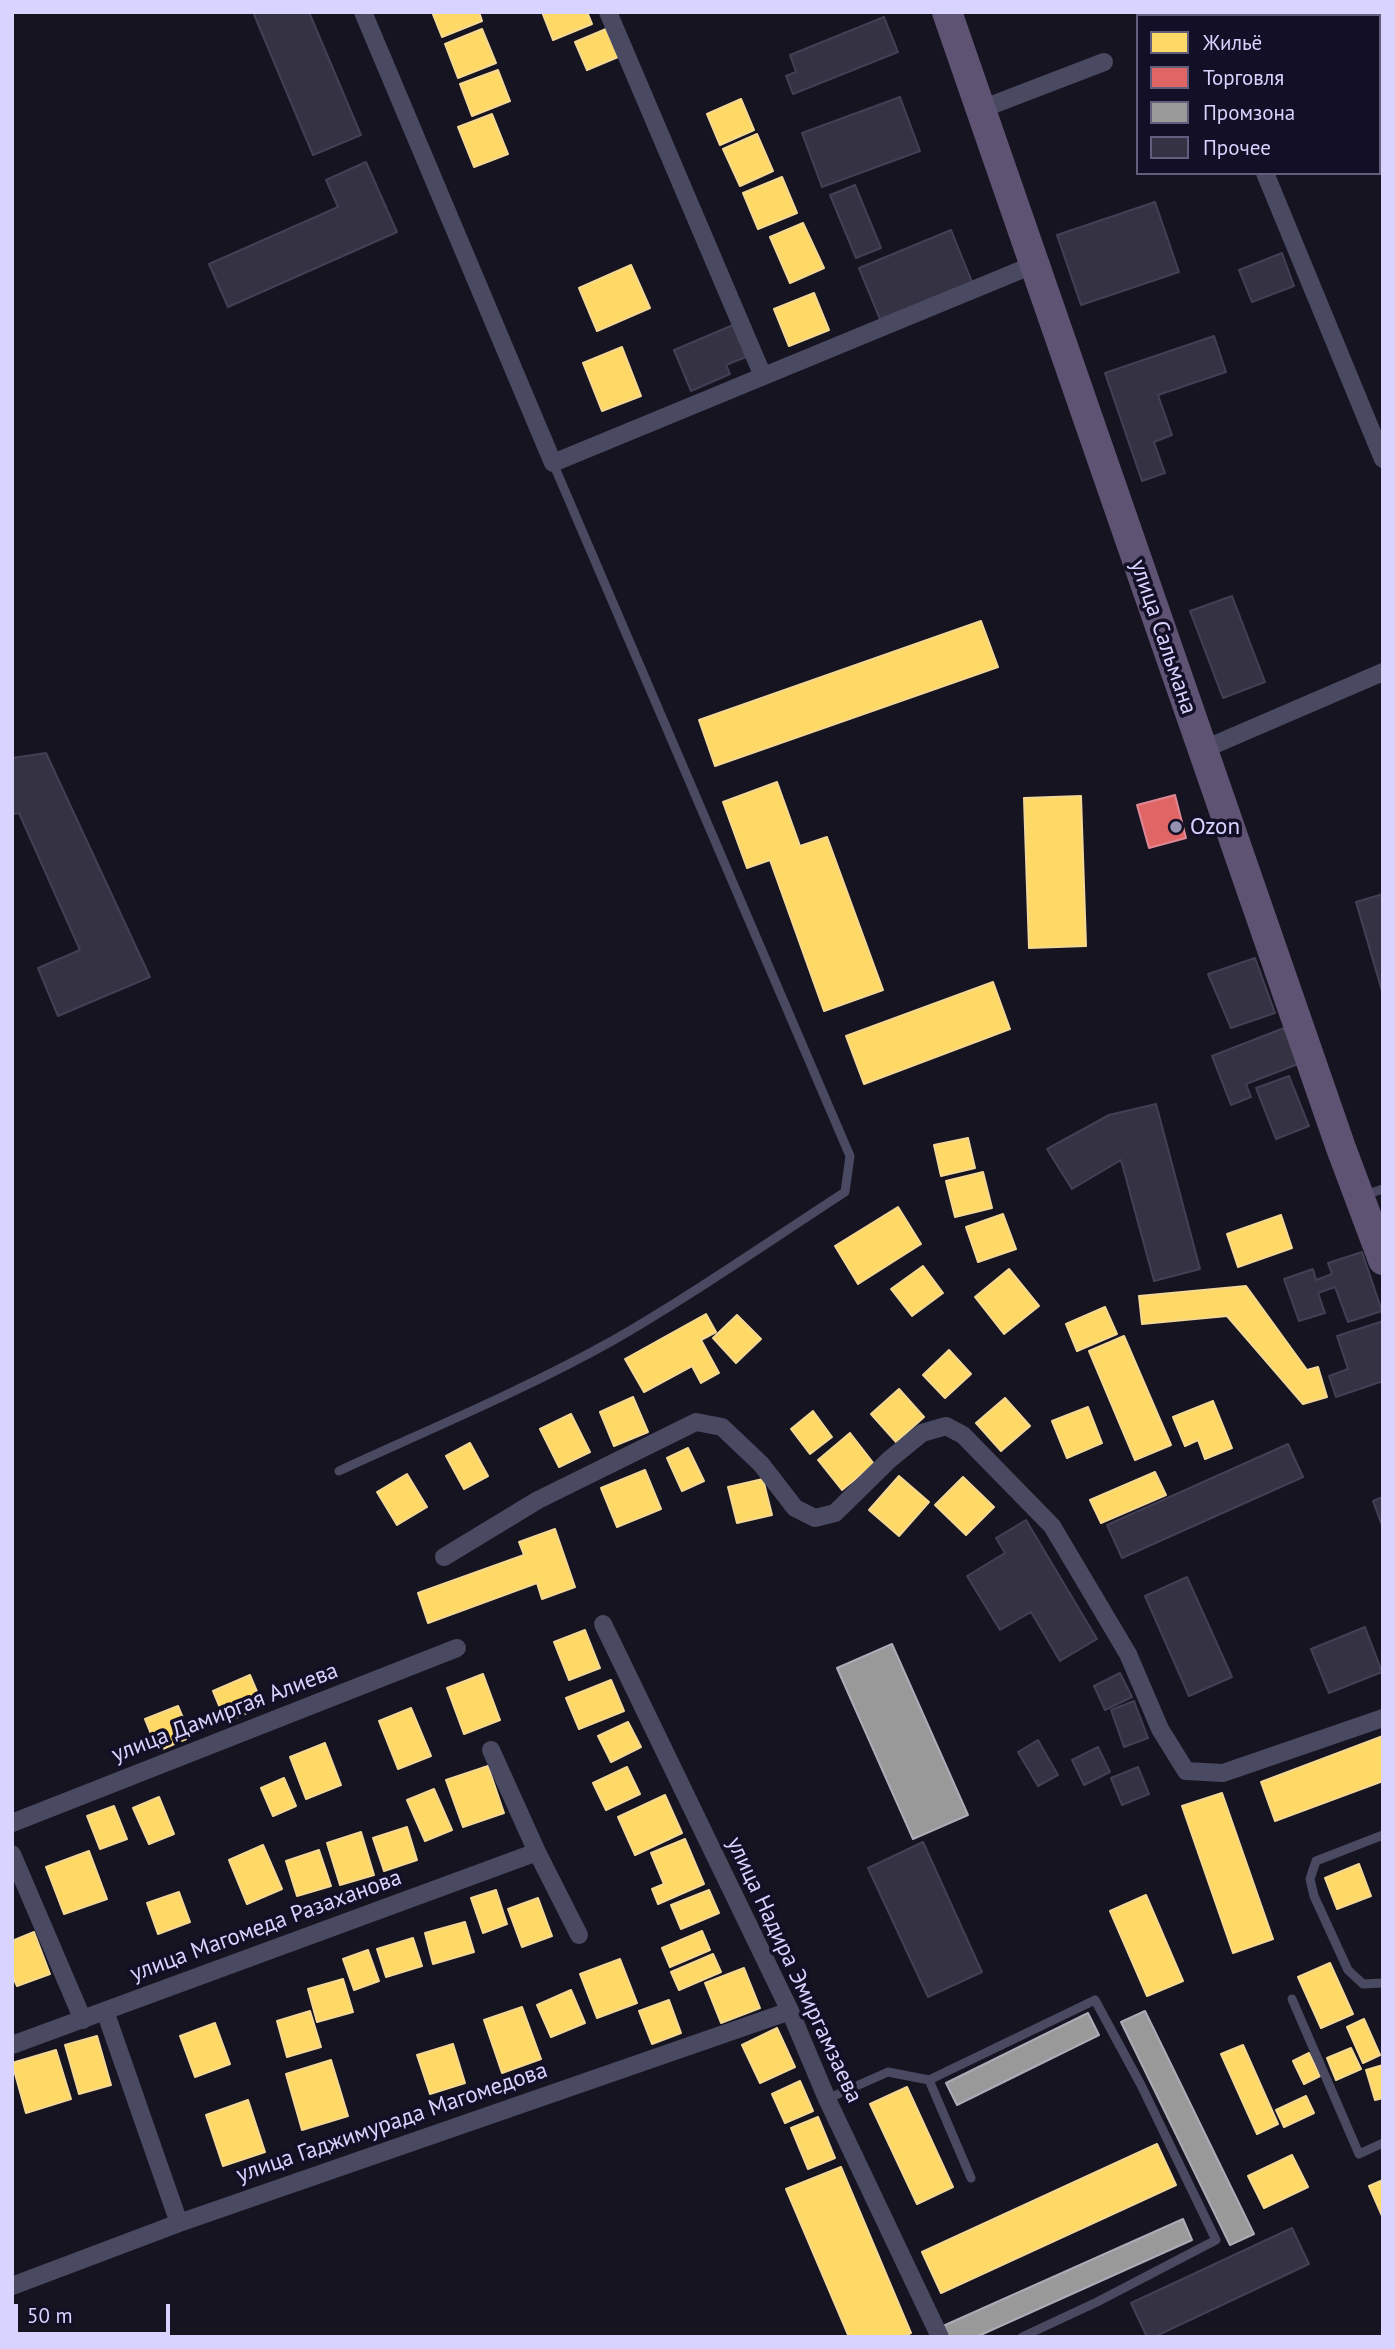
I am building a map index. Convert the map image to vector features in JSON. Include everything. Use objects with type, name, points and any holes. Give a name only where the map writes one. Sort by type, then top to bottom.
[{"type":"main road","name":"улица Сальмана","points":[[947,12],[1202,750],[1371,1193],[1383,1260]]},
{"type":"street","points":[[363,12],[553,463],[1033,265]]},
{"type":"street","points":[[608,12],[762,376]]},
{"type":"street","points":[[979,110],[1104,62]]},
{"type":"street","points":[[1266,175],[1383,458]]},
{"type":"street","points":[[1202,750],[1383,672]]},
{"type":"street","points":[[444,1557],[538,1500],[696,1422],[722,1427],[761,1464],[795,1508],[815,1518],[835,1513],[889,1460],[922,1433],[946,1426],[963,1435],[1052,1526],[1128,1654],[1160,1730],[1186,1771],[1223,1773],[1383,1718]]},
{"type":"street","name":"улица Надира Эмиргамзаева","points":[[603,1624],[790,2011],[827,2099],[940,2337]]},
{"type":"street","name":"улица Дамиргая Алиева","points":[[12,1823],[457,1648]]},
{"type":"street","points":[[491,1750],[537,1852],[579,1935]]},
{"type":"street","name":"улица Магомеда Разаханова","points":[[12,2045],[537,1852]]},
{"type":"street","points":[[12,1854],[83,2020]]},
{"type":"street","points":[[105,2011],[179,2223]]},
{"type":"street","name":"улица Гаджимурада Магомедова","points":[[12,2286],[179,2223],[790,2011]]},
{"type":"lane","points":[[339,1471],[610,1342],[688,1296],[845,1192],[850,1156],[553,463]]},
{"type":"lane","points":[[1383,1835],[1316,1861],[1310,1879],[1314,1896],[1348,1970],[1363,1984],[1383,1983]]},
{"type":"lane","points":[[1292,1999],[1359,2154],[1383,2143]]},
{"type":"lane","points":[[827,2099],[888,2073],[929,2080],[1095,2000],[1141,2085],[1216,2240],[1097,2302],[1022,2337]]},
{"type":"lane","points":[[929,2080],[971,2178]]},
{"type":"green space","points":[[1334,12],[1383,12],[1383,99],[1381,14]]},
{"type":"building: Жильё","points":[[432,12],[479,12],[482,21],[442,37]]},
{"type":"building: Жильё","points":[[542,12],[587,12],[592,24],[553,40]]},
{"type":"building: Жильё","points":[[482,29],[496,63],[458,78],[445,44]]},
{"type":"building: Жильё","points":[[606,29],[618,57],[587,70],[575,42]]},
{"type":"building: Жильё","points":[[498,70],[510,101],[472,116],[460,84]]},
{"type":"building: Жильё","points":[[741,99],[754,130],[720,145],[707,114]]},
{"type":"building: Жильё","points":[[492,114],[508,154],[474,167],[458,127]]},
{"type":"building: Жильё","points":[[757,134],[773,171],[740,186],[723,149]]},
{"type":"building: Жильё","points":[[782,177],[797,213],[758,229],[743,193]]},
{"type":"building: Жильё","points":[[803,223],[824,268],[790,283],[770,237]]},
{"type":"building: Жильё","points":[[631,265],[650,308],[597,331],[579,288]]},
{"type":"building: Жильё","points":[[814,293],[829,330],[789,346],[774,309]]},
{"type":"building: Жильё","points":[[622,347],[641,396],[602,411],[583,363]]},
{"type":"building: Жильё","points":[[981,621],[998,667],[715,766],[699,720]]},
{"type":"building: Жильё","points":[[777,782],[800,846],[827,837],[883,990],[824,1011],[770,860],[747,868],[723,802]]},
{"type":"building: Жильё","points":[[1081,796],[1086,946],[1029,948],[1024,798]]},
{"type":"building: Жильё","points":[[993,982],[1010,1029],[864,1084],[846,1036]]},
{"type":"building: Жильё","points":[[968,1138],[975,1168],[941,1176],[934,1145]]},
{"type":"building: Жильё","points":[[983,1172],[992,1208],[955,1217],[946,1181]]},
{"type":"building: Жильё","points":[[898,1207],[921,1244],[858,1284],[835,1246]]},
{"type":"building: Жильё","points":[[1003,1214],[1016,1249],[978,1262],[966,1227]]},
{"type":"building: Жильё","points":[[1281,1215],[1292,1248],[1238,1267],[1227,1234]]},
{"type":"building: Жильё","points":[[923,1266],[943,1293],[912,1316],[891,1289]]},
{"type":"building: Жильё","points":[[1009,1269],[1039,1306],[1004,1334],[975,1297]]},
{"type":"building: Жильё","points":[[1246,1286],[1307,1370],[1318,1367],[1327,1397],[1303,1404],[1227,1316],[1142,1324],[1139,1296]]},
{"type":"building: Жильё","points":[[1105,1307],[1117,1334],[1077,1351],[1066,1324]]},
{"type":"building: Жильё","points":[[706,1314],[716,1332],[701,1340],[719,1373],[701,1383],[692,1366],[644,1392],[625,1359]]},
{"type":"building: Жильё","points":[[737,1315],[761,1339],[736,1363],[713,1338]]},
{"type":"building: Жильё","points":[[1124,1336],[1171,1445],[1135,1460],[1089,1351]]},
{"type":"building: Жильё","points":[[949,1350],[971,1374],[945,1398],[923,1375]]},
{"type":"building: Жильё","points":[[899,1389],[924,1417],[896,1442],[871,1414]]},
{"type":"building: Жильё","points":[[633,1397],[648,1432],[614,1446],[600,1412]]},
{"type":"building: Жильё","points":[[1005,1398],[1030,1426],[1001,1451],[976,1423]]},
{"type":"building: Жильё","points":[[1213,1401],[1232,1448],[1205,1459],[1198,1440],[1185,1446],[1173,1417]]},
{"type":"building: Жильё","points":[[1088,1407],[1102,1443],[1067,1458],[1052,1421]]},
{"type":"building: Жильё","points":[[813,1411],[832,1437],[810,1454],[791,1429]]},
{"type":"building: Жильё","points":[[571,1414],[590,1452],[559,1467],[540,1429]]},
{"type":"building: Жильё","points":[[850,1433],[874,1464],[842,1490],[818,1460]]},
{"type":"building: Жильё","points":[[470,1443],[488,1476],[464,1489],[446,1456]]},
{"type":"building: Жильё","points":[[688,1448],[704,1481],[682,1491],[667,1458]]},
{"type":"building: Жильё","points":[[645,1470],[661,1509],[617,1527],[601,1488]]},
{"type":"building: Жильё","points":[[1155,1472],[1166,1495],[1101,1523],[1090,1500]]},
{"type":"building: Жильё","points":[[407,1474],[427,1507],[397,1525],[377,1492]]},
{"type":"building: Жильё","points":[[899,1476],[929,1502],[899,1536],[869,1510]]},
{"type":"building: Жильё","points":[[963,1477],[994,1507],[966,1535],[935,1505]]},
{"type":"building: Жильё","points":[[763,1479],[772,1515],[737,1523],[728,1487]]},
{"type":"building: Жильё","points":[[555,1529],[575,1587],[542,1599],[537,1583],[428,1623],[418,1593],[524,1555],[519,1542]]},
{"type":"building: Жильё","points":[[585,1630],[600,1668],[569,1680],[554,1642]]},
{"type":"building: Жильё","points":[[483,1674],[500,1720],[464,1734],[447,1688]]},
{"type":"building: Жильё","points":[[250,1675],[263,1706],[226,1722],[213,1691]]},
{"type":"building: Жильё","points":[[611,1680],[624,1711],[579,1729],[566,1698]]},
{"type":"building: Жильё","points":[[178,1706],[191,1737],[158,1751],[145,1719]]},
{"type":"building: Жильё","points":[[411,1708],[431,1756],[398,1769],[379,1721]]},
{"type":"building: Жильё","points":[[628,1722],[641,1747],[611,1762],[598,1736]]},
{"type":"building: Жильё","points":[[1383,1736],[1383,1781],[1275,1821],[1261,1782]]},
{"type":"building: Жильё","points":[[325,1743],[341,1785],[306,1799],[290,1757]]},
{"type":"building: Жильё","points":[[488,1766],[504,1813],[463,1827],[446,1780]]},
{"type":"building: Жильё","points":[[627,1767],[640,1794],[606,1810],[593,1783]]},
{"type":"building: Жильё","points":[[284,1778],[296,1806],[273,1816],[261,1788]]},
{"type":"building: Жильё","points":[[434,1789],[452,1830],[425,1841],[407,1800]]},
{"type":"building: Жильё","points":[[1222,1793],[1273,1939],[1233,1953],[1182,1806]]},
{"type":"building: Жильё","points":[[665,1795],[682,1833],[635,1855],[618,1817]]},
{"type":"building: Жильё","points":[[159,1797],[174,1834],[149,1844],[133,1808]]},
{"type":"building: Жильё","points":[[114,1806],[127,1839],[100,1849],[87,1816]]},
{"type":"building: Жильё","points":[[407,1827],[417,1860],[384,1871],[373,1838]]},
{"type":"building: Жильё","points":[[361,1832],[374,1875],[340,1885],[327,1843]]},
{"type":"building: Жильё","points":[[685,1839],[704,1884],[658,1904],[652,1889],[664,1884],[651,1853]]},
{"type":"building: Жильё","points":[[263,1845],[282,1889],[247,1904],[229,1860]]},
{"type":"building: Жильё","points":[[319,1850],[331,1886],[297,1896],[286,1861]]},
{"type":"building: Жильё","points":[[89,1851],[107,1899],[64,1914],[46,1867]]},
{"type":"building: Жильё","points":[[1359,1864],[1371,1896],[1337,1909],[1325,1878]]},
{"type":"building: Жильё","points":[[496,1890],[507,1924],[483,1933],[471,1898]]},
{"type":"building: Жильё","points":[[709,1890],[719,1913],[681,1929],[671,1905]]},
{"type":"building: Жильё","points":[[179,1892],[190,1922],[158,1934],[147,1903]]},
{"type":"building: Жильё","points":[[1146,1895],[1183,1981],[1147,1996],[1110,1911]]},
{"type":"building: Жильё","points":[[538,1898],[552,1936],[522,1947],[508,1909]]},
{"type":"building: Жильё","points":[[465,1922],[474,1952],[433,1964],[425,1933]]},
{"type":"building: Жильё","points":[[702,1931],[710,1950],[670,1967],[662,1948]]},
{"type":"building: Жильё","points":[[34,1932],[50,1974],[17,1986],[12,1975],[12,1941]]},
{"type":"building: Жильё","points":[[413,1938],[422,1966],[386,1977],[377,1949]]},
{"type":"building: Жильё","points":[[368,1950],[379,1981],[354,1990],[343,1959]]},
{"type":"building: Жильё","points":[[713,1954],[721,1972],[679,1990],[671,1972]]},
{"type":"building: Жильё","points":[[620,1959],[637,2003],[597,2018],[580,1974]]},
{"type":"building: Жильё","points":[[1330,1963],[1353,2014],[1321,2028],[1298,1977]]},
{"type":"building: Жильё","points":[[744,1968],[760,2008],[721,2023],[705,1983]]},
{"type":"building: Жильё","points":[[343,1979],[353,2012],[317,2022],[308,1989]]},
{"type":"building: Жильё","points":[[571,1990],[585,2023],[551,2037],[537,2005]]},
{"type":"building: Жильё","points":[[669,2000],[681,2033],[652,2044],[639,2011]]},
{"type":"building: Жильё","points":[[522,2007],[541,2059],[502,2073],[484,2020]]},
{"type":"building: Жильё","points":[[310,2011],[321,2047],[287,2057],[277,2021]]},
{"type":"building: Жильё","points":[[1364,2019],[1380,2055],[1363,2063],[1347,2027]]},
{"type":"building: Жильё","points":[[215,2023],[230,2064],[195,2077],[180,2036]]},
{"type":"building: Жильё","points":[[777,2028],[795,2067],[760,2083],[742,2045]]},
{"type":"building: Жильё","points":[[97,2036],[111,2085],[79,2094],[65,2045]]},
{"type":"building: Жильё","points":[[453,2044],[465,2083],[430,2094],[417,2055]]},
{"type":"building: Жильё","points":[[1243,2045],[1278,2124],[1257,2134],[1221,2054]]},
{"type":"building: Жильё","points":[[1351,2048],[1361,2069],[1336,2080],[1327,2058]]},
{"type":"building: Жильё","points":[[56,2050],[71,2099],[26,2113],[12,2063]]},
{"type":"building: Жильё","points":[[1309,2053],[1320,2076],[1304,2084],[1293,2061]]},
{"type":"building: Жильё","points":[[331,2060],[348,2116],[302,2130],[286,2074]]},
{"type":"building: Жильё","points":[[1383,2065],[1383,2098],[1375,2100],[1366,2070]]},
{"type":"building: Жильё","points":[[800,2081],[813,2111],[785,2123],[772,2094]]},
{"type":"building: Жильё","points":[[907,2087],[953,2187],[917,2204],[870,2104]]},
{"type":"building: Жильё","points":[[1306,2096],[1314,2113],[1284,2127],[1276,2110]]},
{"type":"building: Жильё","points":[[248,2100],[265,2152],[223,2166],[206,2115]]},
{"type":"building: Жильё","points":[[818,2117],[835,2158],[808,2169],[791,2128]]},
{"type":"building: Жильё","points":[[1157,2144],[1176,2185],[941,2293],[922,2252]]},
{"type":"building: Жильё","points":[[1292,2155],[1308,2187],[1264,2208],[1248,2176]]},
{"type":"building: Жильё","points":[[841,2167],[911,2333],[902,2337],[849,2337],[786,2189]]},
{"type":"building: Жильё","points":[[1383,2180],[1383,2218],[1369,2186]]},
{"type":"building: Торговля","points":[[1175,795],[1186,838],[1149,848],[1137,805]]},
{"type":"building: Промзона","points":[[892,1644],[968,1815],[913,1839],[837,1668]]},
{"type":"building: Промзона","points":[[1145,2011],[1254,2234],[1230,2245],[1121,2022]]},
{"type":"building: Промзона","points":[[1088,2013],[1099,2035],[957,2105],[946,2083]]},
{"type":"building: Промзона","points":[[1183,2219],[1192,2240],[976,2337],[948,2337],[943,2326]]},
{"type":"building: Прочее","points":[[253,12],[309,12],[361,135],[313,155]]},
{"type":"building: Прочее","points":[[884,17],[898,52],[793,94],[786,76],[796,72],[790,55]]},
{"type":"building: Прочее","points":[[900,97],[920,151],[822,187],[802,133]]},
{"type":"building: Прочее","points":[[366,162],[397,232],[228,307],[209,264],[338,207],[326,180]]},
{"type":"building: Прочее","points":[[855,185],[881,248],[856,258],[830,195]]},
{"type":"building: Прочее","points":[[1155,202],[1179,272],[1081,305],[1057,235]]},
{"type":"building: Прочее","points":[[951,230],[972,282],[880,319],[859,268]]},
{"type":"building: Прочее","points":[[1282,253],[1294,286],[1252,302],[1239,270]]},
{"type":"building: Прочее","points":[[733,325],[746,357],[726,365],[730,374],[691,391],[674,350]]},
{"type":"building: Прочее","points":[[1214,336],[1226,372],[1158,395],[1172,435],[1154,442],[1165,473],[1142,481],[1105,373]]},
{"type":"building: Прочее","points":[[1232,596],[1265,682],[1223,698],[1190,611]]},
{"type":"building: Прочее","points":[[46,753],[150,977],[58,1016],[38,968],[80,950],[19,813],[12,814],[12,758]]},
{"type":"building: Прочее","points":[[1383,894],[1383,990],[1382,991],[1356,902]]},
{"type":"building: Прочее","points":[[1255,958],[1275,1013],[1231,1028],[1208,974]]},
{"type":"building: Прочее","points":[[1284,1028],[1298,1064],[1246,1084],[1251,1097],[1231,1105],[1212,1056]]},
{"type":"building: Прочее","points":[[1289,1076],[1309,1126],[1276,1139],[1256,1088]]},
{"type":"building: Прочее","points":[[1156,1104],[1200,1269],[1154,1281],[1121,1160],[1072,1189],[1047,1149],[1109,1115]]},
{"type":"building: Прочее","points":[[1362,1252],[1382,1311],[1348,1322],[1335,1287],[1318,1293],[1325,1313],[1299,1321],[1284,1279],[1313,1269],[1316,1280],[1332,1274],[1328,1263]]},
{"type":"building: Прочее","points":[[1383,1321],[1383,1381],[1336,1397],[1329,1376],[1348,1369],[1337,1336]]},
{"type":"building: Прочее","points":[[1288,1444],[1303,1477],[1122,1558],[1107,1525]]},
{"type":"building: Прочее","points":[[1383,1497],[1383,1528],[1373,1501]]},
{"type":"building: Прочее","points":[[1026,1520],[1097,1639],[1060,1661],[1031,1612],[1000,1630],[967,1576],[1005,1553],[996,1538]]},
{"type":"building: Прочее","points":[[1187,1577],[1232,1677],[1189,1696],[1145,1596]]},
{"type":"building: Прочее","points":[[1365,1627],[1382,1672],[1329,1693],[1311,1649]]},
{"type":"building: Прочее","points":[[1120,1673],[1132,1697],[1105,1710],[1094,1686]]},
{"type":"building: Прочее","points":[[1134,1701],[1148,1738],[1124,1747],[1111,1710]]},
{"type":"building: Прочее","points":[[1038,1740],[1058,1775],[1038,1786],[1018,1752]]},
{"type":"building: Прочее","points":[[1098,1747],[1110,1772],[1084,1785],[1072,1760]]},
{"type":"building: Прочее","points":[[1138,1767],[1149,1794],[1122,1805],[1111,1778]]},
{"type":"building: Прочее","points":[[923,1842],[982,1972],[928,1997],[868,1868]]},
{"type":"building: Прочее","points":[[1292,2228],[1309,2264],[1154,2337],[1147,2337],[1131,2303]]},
{"type":"place","name":"Ozon","points":[[1176,827]]}]
